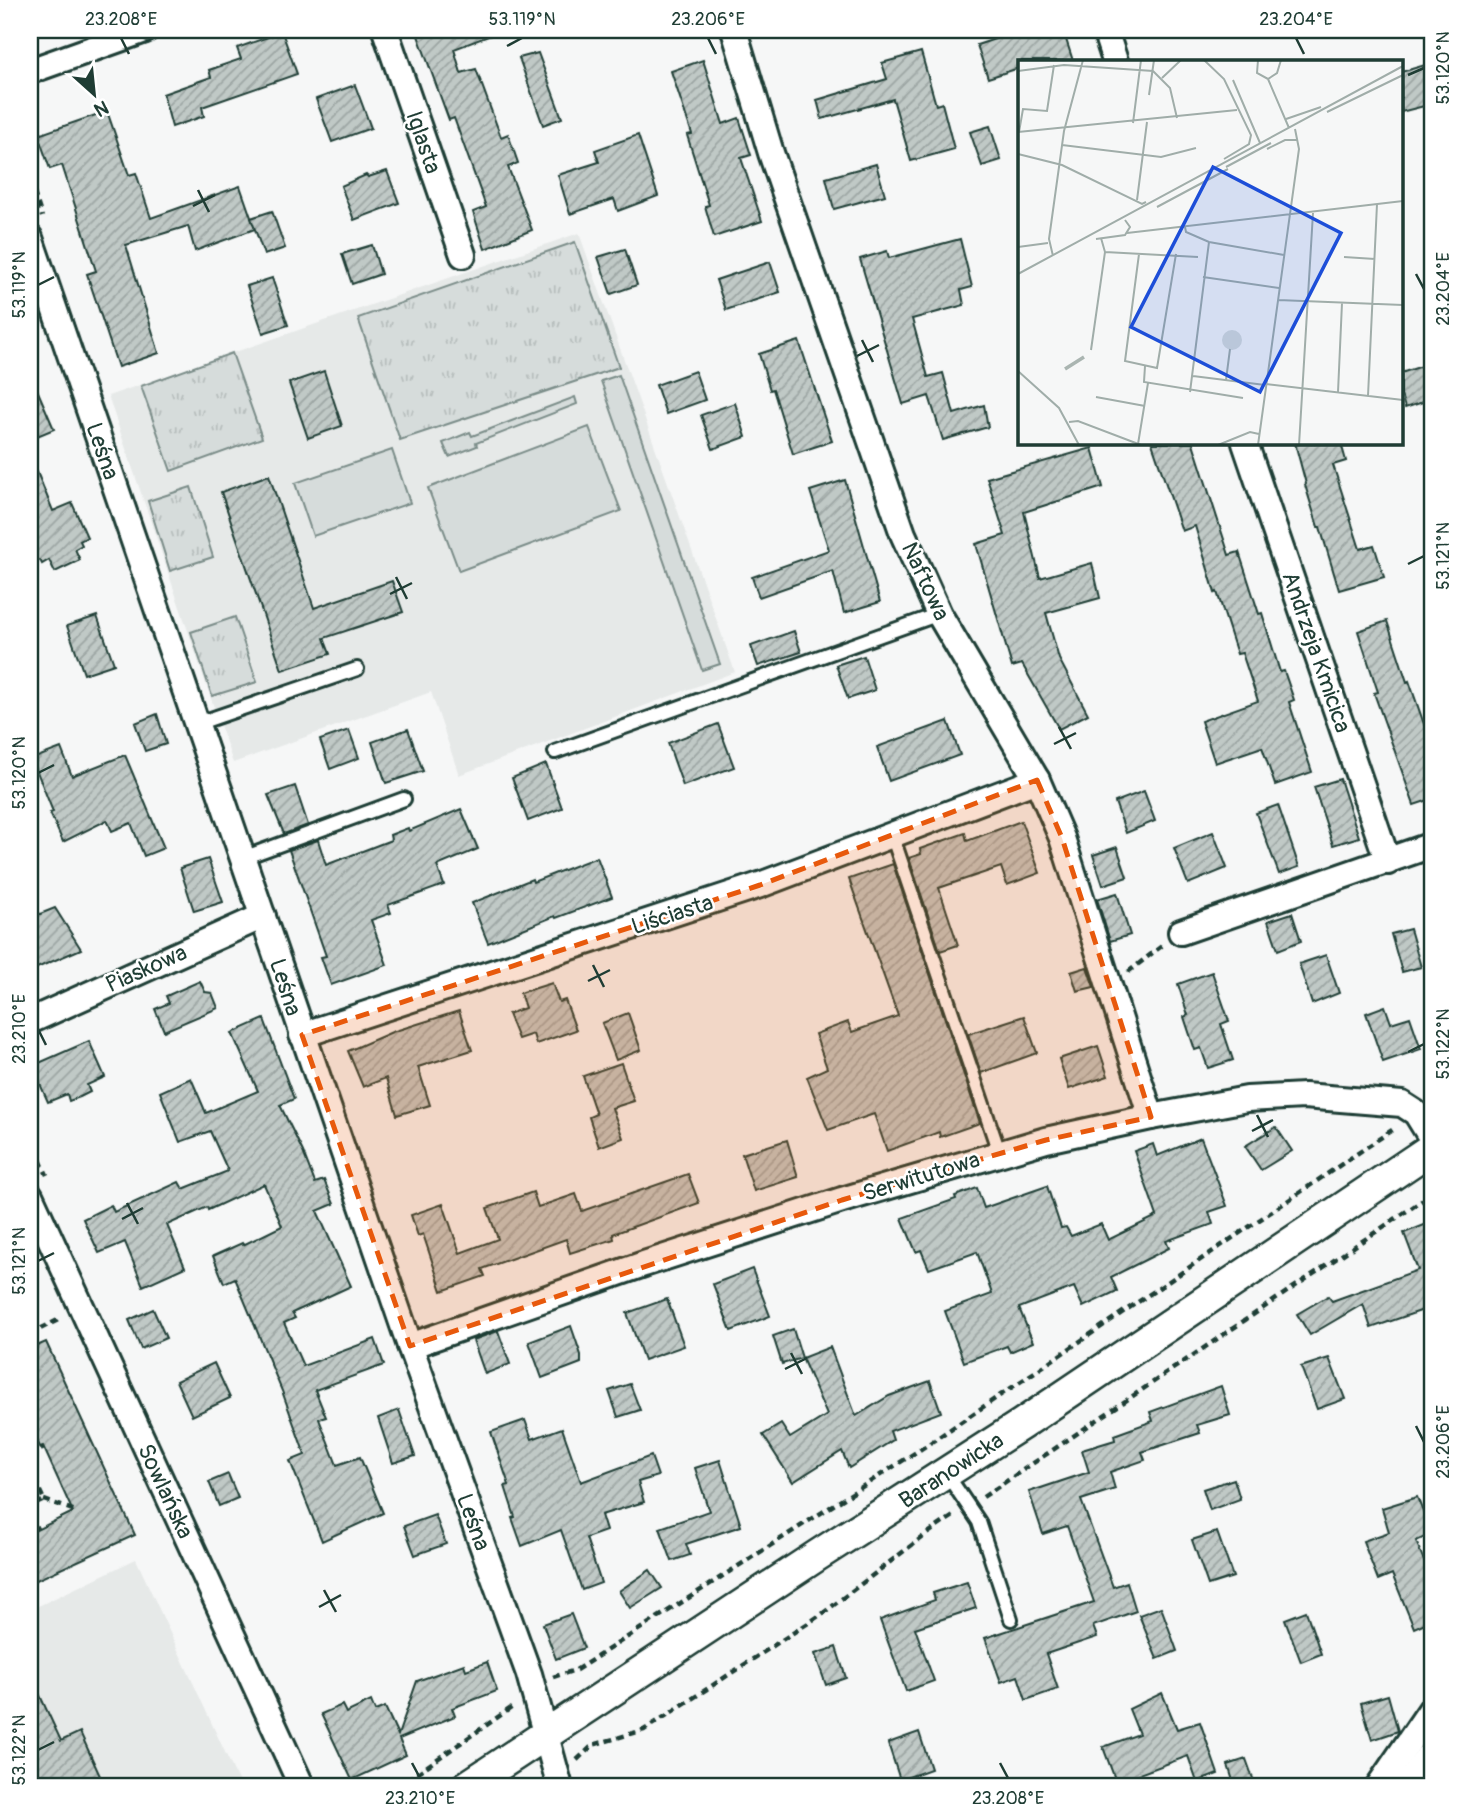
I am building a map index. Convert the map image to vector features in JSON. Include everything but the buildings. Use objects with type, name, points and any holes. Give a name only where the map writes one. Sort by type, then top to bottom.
[{"type":"highway","points":[[1414,1787],[1432,1762]]},
{"type":"street","points":[[30,71],[145,30]]},
{"type":"street","name":"Iglasta","points":[[385,30],[463,255]]},
{"type":"street","name":"Naftowa","points":[[734,30],[771,153],[904,534],[939,614],[1037,780],[1062,838],[1151,1117]]},
{"type":"street","points":[[1105,30],[1115,60]]},
{"type":"street","name":"Leśna","points":[[30,239],[410,1346],[529,1674],[560,1787]]},
{"type":"street","name":"Andrzeja Kmicica","points":[[1245,444],[1388,862]]},
{"type":"street","name":"Liściasta","points":[[302,1035],[760,885],[1037,780]]},
{"type":"street","points":[[1181,932],[1432,845]]},
{"type":"street","name":"Piaskowa","points":[[30,1021],[262,916]]},
{"type":"street","name":"Serwitutowa","points":[[410,1346],[644,1264],[842,1200],[999,1153],[1151,1117],[1247,1098],[1304,1096],[1402,1104],[1416,1113]]},
{"type":"street","points":[[1416,1113],[1432,1139]]},
{"type":"street","name":"Baranowicka","points":[[466,1787],[946,1473],[1432,1149]]},
{"type":"street","name":"Sowlańska","points":[[30,1195],[302,1787]]},
{"type":"street","points":[[1378,1787],[1432,1708]]},
{"type":"lane","points":[[555,752],[939,614]]},
{"type":"lane","points":[[197,724],[356,669]]},
{"type":"lane","points":[[243,858],[404,799]]},
{"type":"lane","points":[[892,835],[999,1153]]},
{"type":"lane","points":[[946,1473],[979,1522],[1011,1619]]},
{"type":"path","points":[[1119,977],[1181,932]]},
{"type":"path","points":[[549,1678],[576,1670],[921,1449],[1416,1113]]},
{"type":"path","points":[[572,1765],[593,1745],[644,1730],[822,1614],[925,1535],[1432,1194]]},
{"type":"path","points":[[30,1334],[62,1318]]},
{"type":"path","points":[[30,1455],[44,1448]]},
{"type":"path","points":[[30,1469],[44,1500]]},
{"type":"path","points":[[30,1507],[44,1500],[76,1511]]},
{"type":"path","points":[[30,1515],[37,1529]]},
{"type":"highlighted area","points":[[1037,780],[1062,838],[1151,1117],[1046,1140],[842,1200],[410,1346],[302,1035],[760,885]]},
{"type":"shaded area","points":[[579,233],[735,672],[459,775],[431,692],[233,763],[108,396]]},
{"type":"shaded area","points":[[136,1559],[241,1787],[30,1787],[30,1610]]},
{"type":"green space","points":[[575,242],[619,367],[400,440],[358,318]]},
{"type":"green space","points":[[232,353],[262,438],[171,471],[141,386]]},
{"type":"green space","points":[[619,375],[720,664],[702,670],[601,381]]},
{"type":"green space","points":[[575,397],[577,404],[476,443],[477,446],[449,457],[443,443],[470,432],[472,436]]},
{"type":"green space","points":[[589,427],[621,511],[459,571],[428,488]]},
{"type":"green space","points":[[392,450],[410,503],[313,536],[295,483]]},
{"type":"green space","points":[[191,487],[213,557],[170,571],[148,501]]},
{"type":"green space","points":[[235,617],[257,682],[212,696],[191,632]]}]
